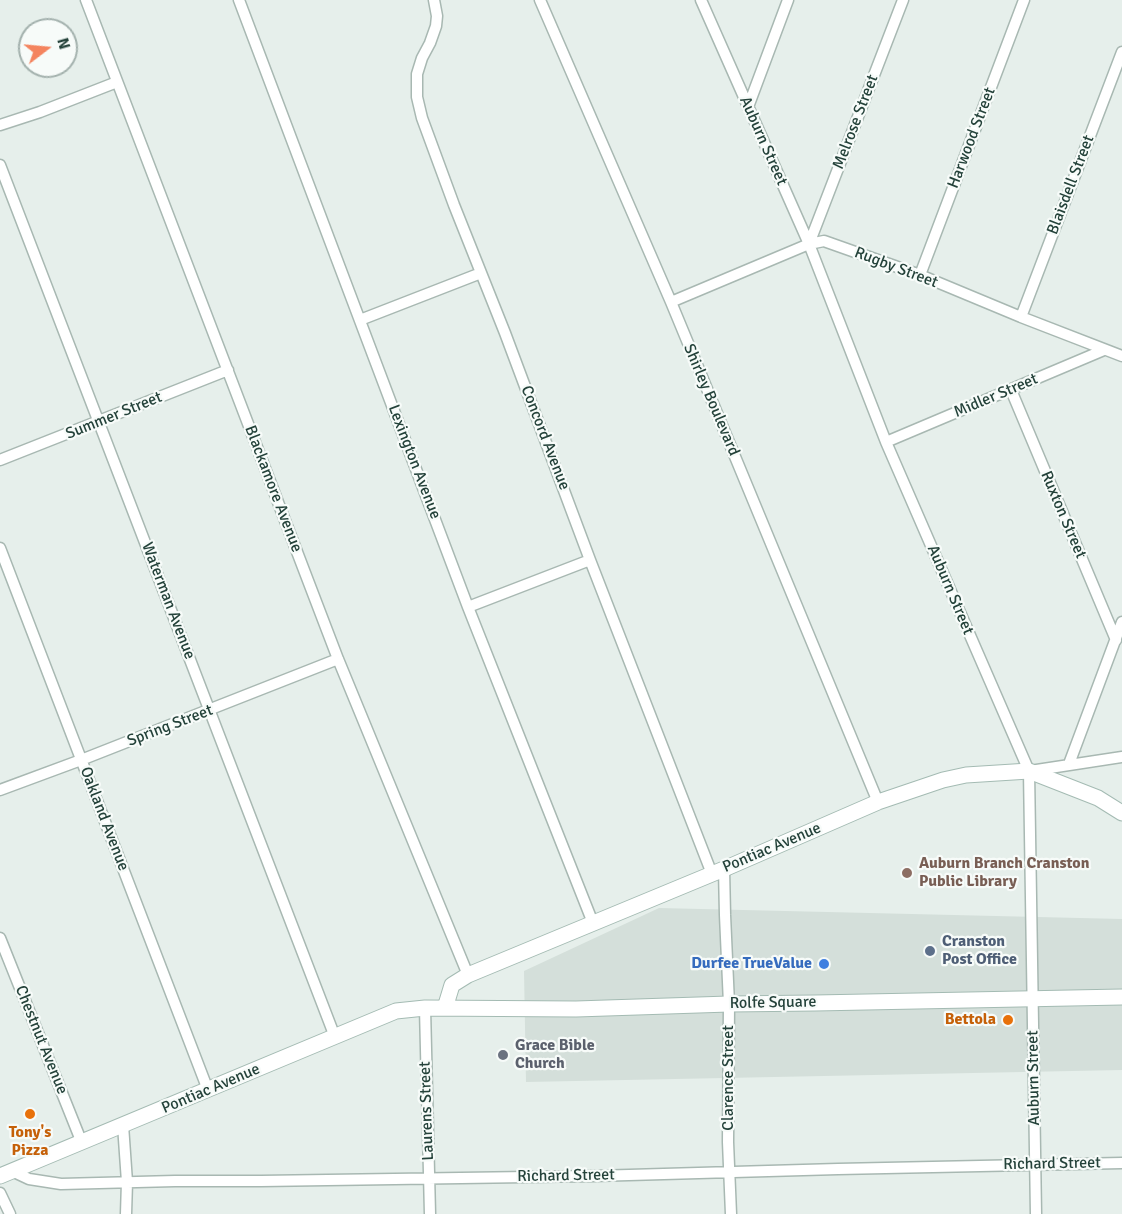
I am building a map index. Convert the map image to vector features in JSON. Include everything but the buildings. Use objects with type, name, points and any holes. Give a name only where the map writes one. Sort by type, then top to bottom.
[{"type":"main road","name":"Pontiac Avenue","points":[[446,1008],[452,985],[468,975],[878,802],[922,786],[955,777],[1029,771],[1098,798],[1122,813]]},
{"type":"main road","name":"Rolfe Square","points":[[424,1008],[576,1009],[1122,997]]},
{"type":"main road","name":"Pontiac Avenue","points":[[6,1174],[396,1011],[424,1008]]},
{"type":"street","name":"Blackamore Avenue","points":[[86,0],[338,659],[468,975]]},
{"type":"street","name":"Lexington Avenue","points":[[239,0],[468,607],[593,923]]},
{"type":"street","name":"Concord Avenue","points":[[435,0],[436,26],[418,66],[416,82],[422,118],[590,560],[718,871]]},
{"type":"street","name":"Shirley Boulevard","points":[[540,0],[671,302],[878,802]]},
{"type":"street","name":"Auburn Street","points":[[701,0],[809,244],[886,442],[1029,771],[1036,1214]]},
{"type":"street","points":[[748,107],[789,0]]},
{"type":"street","name":"Melrose Street","points":[[809,244],[903,0]]},
{"type":"street","name":"Harwood Street","points":[[920,275],[1024,0]]},
{"type":"street","name":"Blaisdell Street","points":[[1021,317],[1122,52]]},
{"type":"street","points":[[0,125],[117,82]]},
{"type":"street","name":"Waterman Avenue","points":[[0,165],[335,1037]]},
{"type":"street","name":"Rugby Street","points":[[671,302],[809,244],[824,241],[920,275],[1122,356]]},
{"type":"street","points":[[360,320],[481,273]]},
{"type":"street","name":"Midler Street","points":[[886,442],[1104,350]]},
{"type":"street","name":"Summer Street","points":[[0,460],[228,370]]},
{"type":"street","name":"Ruxton Street","points":[[1011,390],[1116,640]]},
{"type":"street","name":"Oakland Avenue","points":[[0,548],[208,1090]]},
{"type":"street","points":[[468,607],[590,560]]},
{"type":"street","points":[[1069,764],[1122,622]]},
{"type":"street","name":"Spring Street","points":[[0,790],[338,659]]},
{"type":"street","points":[[1029,771],[1122,757]]},
{"type":"street","name":"Clarence Street","points":[[718,871],[724,915],[729,1004],[728,1142],[731,1214]]},
{"type":"street","name":"Chestnut Avenue","points":[[0,938],[82,1143]]},
{"type":"street","name":"Laurens Street","points":[[424,1008],[430,1214]]},
{"type":"street","points":[[123,1125],[127,1182],[126,1214]]},
{"type":"street","name":"Richard Street","points":[[6,1174],[61,1184],[594,1176],[1122,1163]]},
{"type":"street","points":[[0,1193],[10,1214]]},
{"type":"shaded area","points":[[659,908],[1122,919],[1122,1070],[526,1082],[524,971]]},
{"type":"place","name":"Auburn Branch Cranston Public Library","points":[[907,873]]},
{"type":"place","name":"Cranston Post Office","points":[[930,951]]},
{"type":"place","name":"Durfee TrueValue","points":[[824,964]]},
{"type":"place","name":"Bettola","points":[[1008,1020]]},
{"type":"place","name":"Grace Bible Church","points":[[503,1055]]},
{"type":"place","name":"Tony's Pizza","points":[[30,1114]]}]
